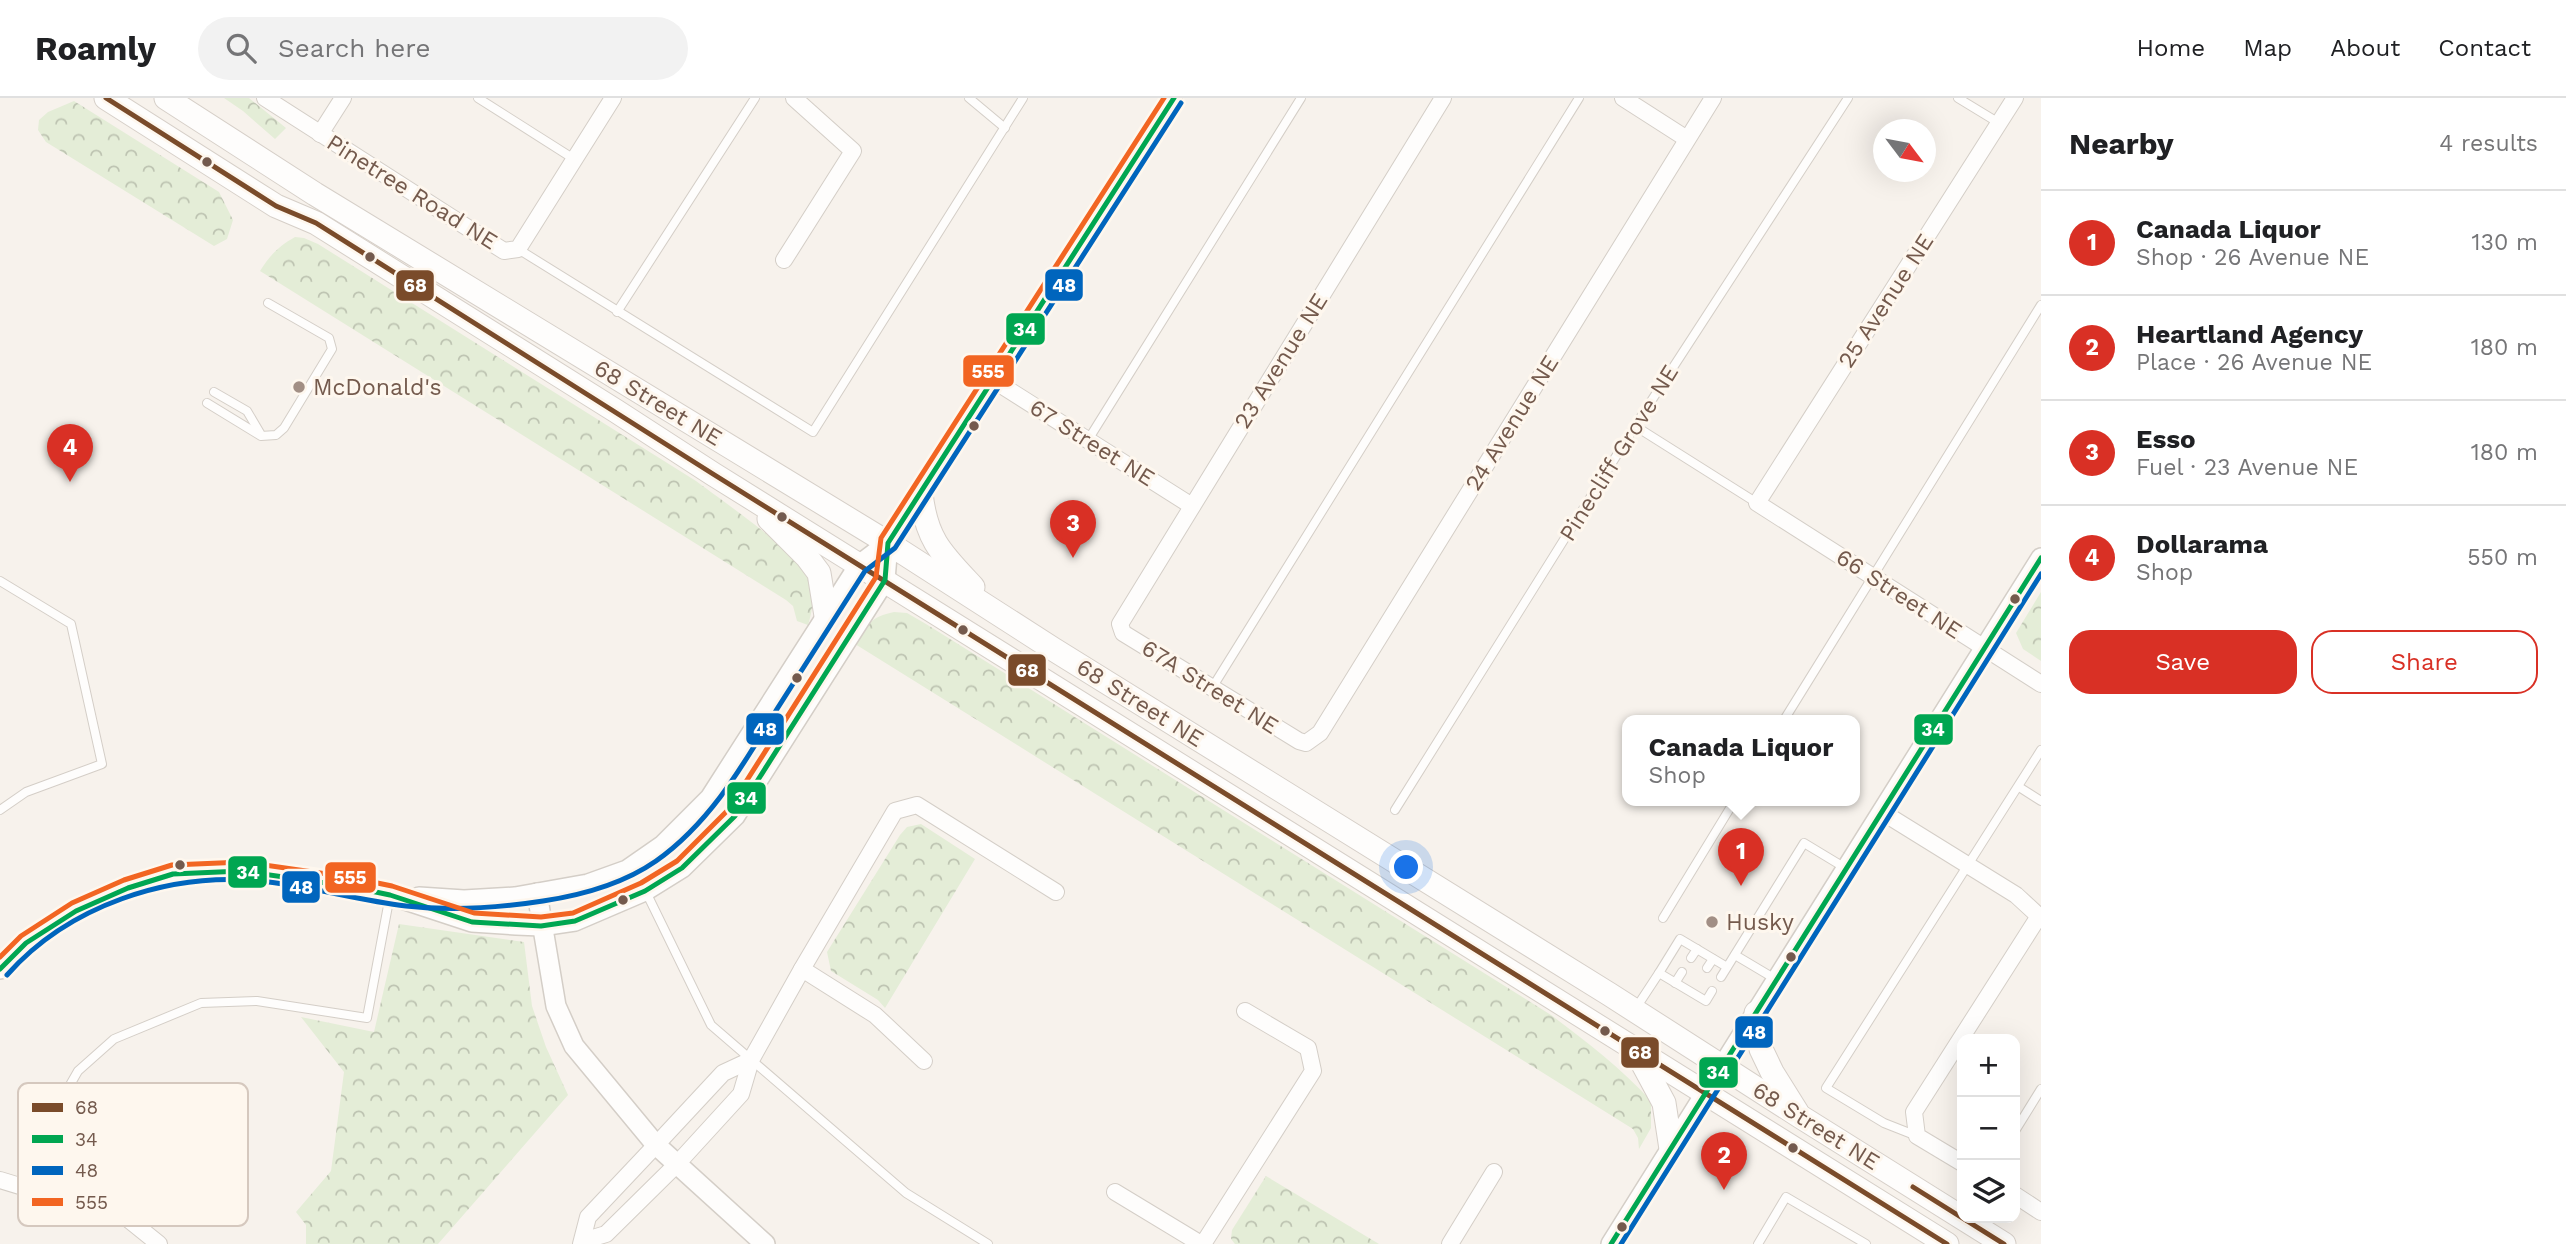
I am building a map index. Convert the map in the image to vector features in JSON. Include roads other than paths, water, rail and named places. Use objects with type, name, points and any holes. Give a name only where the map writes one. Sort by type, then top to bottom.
[{"type":"main road","name":"68 Street NE","points":[[106,98],[276,206],[316,223],[1947,1244]]},
{"type":"main road","name":"68 Street NE","points":[[166,98],[315,194],[888,543],[2004,1244]]},
{"type":"main road","points":[[739,490],[807,557],[819,573],[826,615]]},
{"type":"main road","points":[[920,493],[931,539],[993,611]]},
{"type":"main road","points":[[1756,1013],[1761,1049],[1772,1072],[1801,1117]]},
{"type":"main road","points":[[1636,1050],[1664,1103],[1671,1149]]},
{"type":"street","name":"Pinetree Road NE","points":[[265,98],[504,251],[518,249],[613,98]]},
{"type":"street","points":[[320,134],[343,98]]},
{"type":"street","points":[[784,260],[853,151],[794,98]]},
{"type":"street","points":[[390,895],[464,901],[588,884],[627,870],[663,845],[696,814],[738,756],[859,565],[888,543],[1174,98]]},
{"type":"street","name":"23 Avenue NE","points":[[1120,624],[1443,98]]},
{"type":"street","points":[[1623,98],[1687,139]]},
{"type":"street","name":"24 Avenue NE","points":[[1306,743],[1320,733],[1713,98]]},
{"type":"street","name":"25 Avenue NE","points":[[1757,503],[2015,98]]},
{"type":"street","name":"67 Street NE","points":[[993,380],[1192,506]]},
{"type":"street","name":"66 Street NE","points":[[1757,503],[2041,684]]},
{"type":"street","points":[[0,969],[26,943],[76,911],[128,888],[173,874],[242,871],[390,895],[472,922],[541,926],[575,921],[645,891],[682,868],[735,816],[885,580],[888,543]]},
{"type":"street","points":[[1611,1244],[2041,558]]},
{"type":"street","name":"67A Street NE","points":[[1120,624],[1123,634],[1291,738],[1306,743]]},
{"type":"street","points":[[583,1243],[606,1234],[677,1164],[741,1094],[751,1060],[895,811],[917,805],[1056,892]]},
{"type":"street","points":[[1882,813],[2016,895],[2040,917],[1914,1112],[1917,1136],[1957,1160]]},
{"type":"street","points":[[537,893],[556,1006],[574,1046],[656,1144],[765,1244]]},
{"type":"street","points":[[802,969],[875,1015],[924,1061]]},
{"type":"street","points":[[1115,1192],[1202,1244],[1312,1071],[1308,1048],[1245,1011]]},
{"type":"street","points":[[583,1243],[589,1217],[656,1144],[723,1073],[751,1060]]},
{"type":"street","points":[[1450,1244],[1494,1172]]},
{"type":"street","points":[[0,1180],[18,1186]]},
{"type":"street","points":[[2020,1198],[2041,1212]]},
{"type":"street","points":[[137,1226],[159,1244]]},
{"type":"lane","points":[[617,312],[755,98]]},
{"type":"lane","points":[[969,98],[1005,128]]},
{"type":"lane","points":[[518,249],[813,432],[1023,98]]},
{"type":"lane","points":[[1088,441],[1301,98]]},
{"type":"lane","points":[[1212,688],[1579,98]]},
{"type":"lane","name":"Pinecliff Grove NE","points":[[1395,810],[1635,426],[1848,98]]},
{"type":"lane","points":[[1958,98],[1999,123]]},
{"type":"lane","points":[[484,100],[574,159]]},
{"type":"lane","points":[[207,403],[261,436],[276,435],[284,428],[332,349],[329,338],[268,303]]},
{"type":"lane","points":[[1787,715],[2041,305]]},
{"type":"lane","points":[[214,392],[247,411],[261,436]]},
{"type":"lane","points":[[1635,426],[1757,503]]},
{"type":"lane","points":[[0,581],[71,624],[102,764],[26,792],[0,810]]},
{"type":"lane","points":[[1917,1136],[1884,1123],[1826,1087],[2041,750]]},
{"type":"lane","points":[[2019,787],[2041,801]]},
{"type":"lane","points":[[1663,918],[1731,806]]},
{"type":"lane","points":[[1721,977],[1804,843],[1847,869]]},
{"type":"lane","points":[[645,891],[711,1025],[906,1193],[988,1244]]},
{"type":"lane","points":[[72,1083],[78,1072],[114,1039],[201,1003],[257,1001],[367,1018],[390,895]]},
{"type":"lane","points":[[1635,1010],[1680,939],[1727,967]]},
{"type":"lane","points":[[1691,958],[1697,949]]},
{"type":"lane","points":[[1735,955],[1777,980]]},
{"type":"lane","points":[[1707,968],[1713,959]]},
{"type":"lane","points":[[1675,983],[1682,972]]},
{"type":"lane","points":[[1659,973],[1706,1001],[1712,990]]},
{"type":"lane","points":[[1692,993],[1698,982]]},
{"type":"lane","points":[[2020,1123],[2041,1088]]},
{"type":"lane","points":[[1758,1244],[1786,1197],[1866,1244]]},
{"type":"place","name":"McDonald's","points":[[299,387]]},
{"type":"place","name":"Dollarama","points":[[70,482]]},
{"type":"place","name":"Esso","points":[[1073,558]]},
{"type":"place","name":"Canada Liquor","points":[[1741,886]]},
{"type":"place","name":"Husky","points":[[1712,922]]},
{"type":"place","name":"Heartland Agency","points":[[1724,1190]]}]
